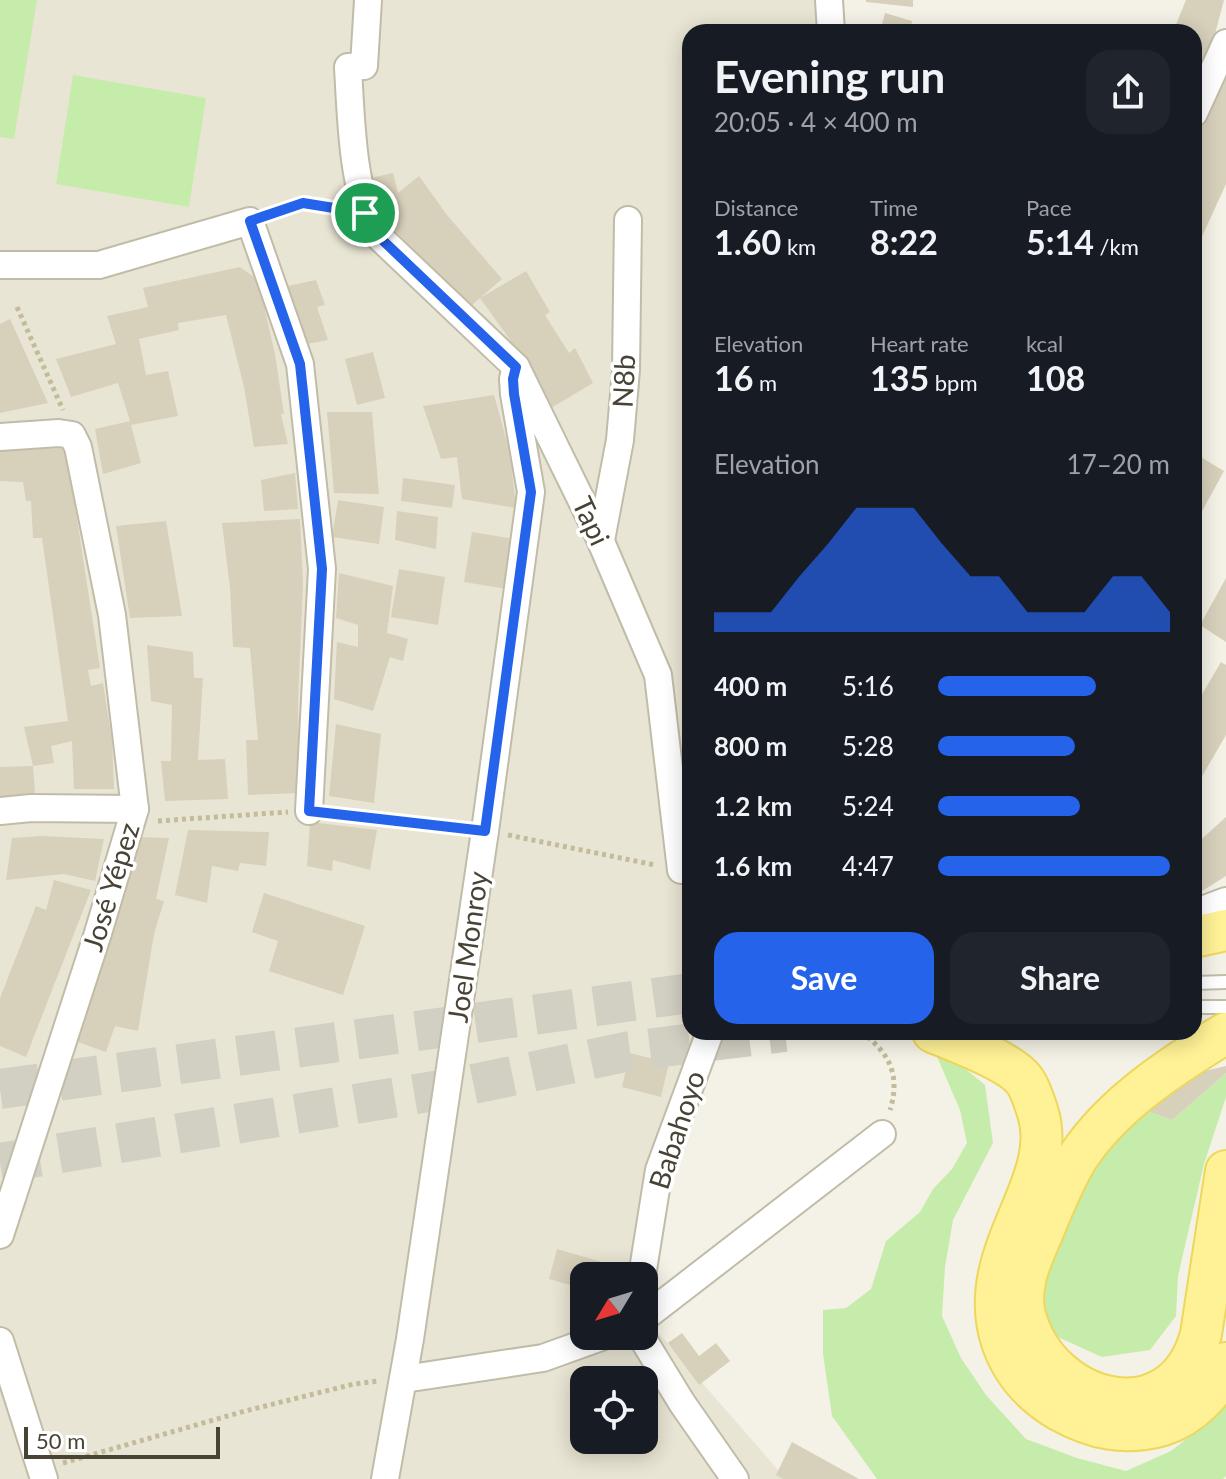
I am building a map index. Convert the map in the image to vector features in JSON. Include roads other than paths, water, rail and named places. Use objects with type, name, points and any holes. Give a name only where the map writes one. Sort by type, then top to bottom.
[{"type":"main road","points":[[1202,935],[1226,930]]},
{"type":"main road","points":[[1202,960],[1226,960]]},
{"type":"main road","points":[[1202,1027],[1226,1027]]},
{"type":"main road","points":[[1226,1033],[1174,1066],[1103,1125],[1066,1178],[1029,1264],[1023,1294],[1033,1338],[1047,1360],[1067,1379],[1085,1391],[1126,1399],[1149,1394],[1172,1383],[1195,1355],[1201,1334],[1226,1171]]},
{"type":"main road","points":[[953,1040],[987,1054],[1024,1079],[1039,1115],[1041,1146],[1036,1171],[1002,1257],[995,1295],[997,1327],[1009,1361],[1026,1385],[1082,1422],[1120,1432],[1143,1431],[1177,1421],[1200,1404],[1226,1363]]},
{"type":"street","name":"Tapi","points":[[368,0],[364,66],[348,67],[351,125],[370,223],[516,367],[601,540],[658,675],[673,869]]},
{"type":"street","points":[[829,0],[830,24]]},
{"type":"street","points":[[1202,96],[1226,43]]},
{"type":"street","name":"N8b","points":[[601,540],[620,440],[626,370],[628,220]]},
{"type":"street","points":[[0,265],[99,265],[250,221],[300,364],[322,569],[309,811]]},
{"type":"street","name":"Joel Monroy","points":[[385,1479],[396,1380],[485,831],[531,492],[514,394],[516,367]]},
{"type":"street","name":"José Yépez","points":[[0,437],[59,433],[71,429],[78,447],[112,615],[140,815],[0,1235]]},
{"type":"street","points":[[0,811],[31,808],[140,815]]},
{"type":"street","points":[[1202,910],[1226,901]]},
{"type":"street","name":"Babahoyo","points":[[644,1262],[659,1170],[707,1040]]},
{"type":"street","points":[[658,1307],[882,1134]]},
{"type":"street","points":[[0,1341],[52,1472]]},
{"type":"street","points":[[396,1380],[543,1358],[570,1348]]},
{"type":"street","points":[[650,1350],[735,1479]]},
{"type":"lane","points":[[1202,983],[1226,982]]},
{"type":"lane","points":[[1202,1007],[1226,1007]]},
{"type":"tunnel","points":[[0,1089],[682,994]]},
{"type":"tunnel","points":[[0,1163],[464,1086],[630,1051],[720,1040]]}]
